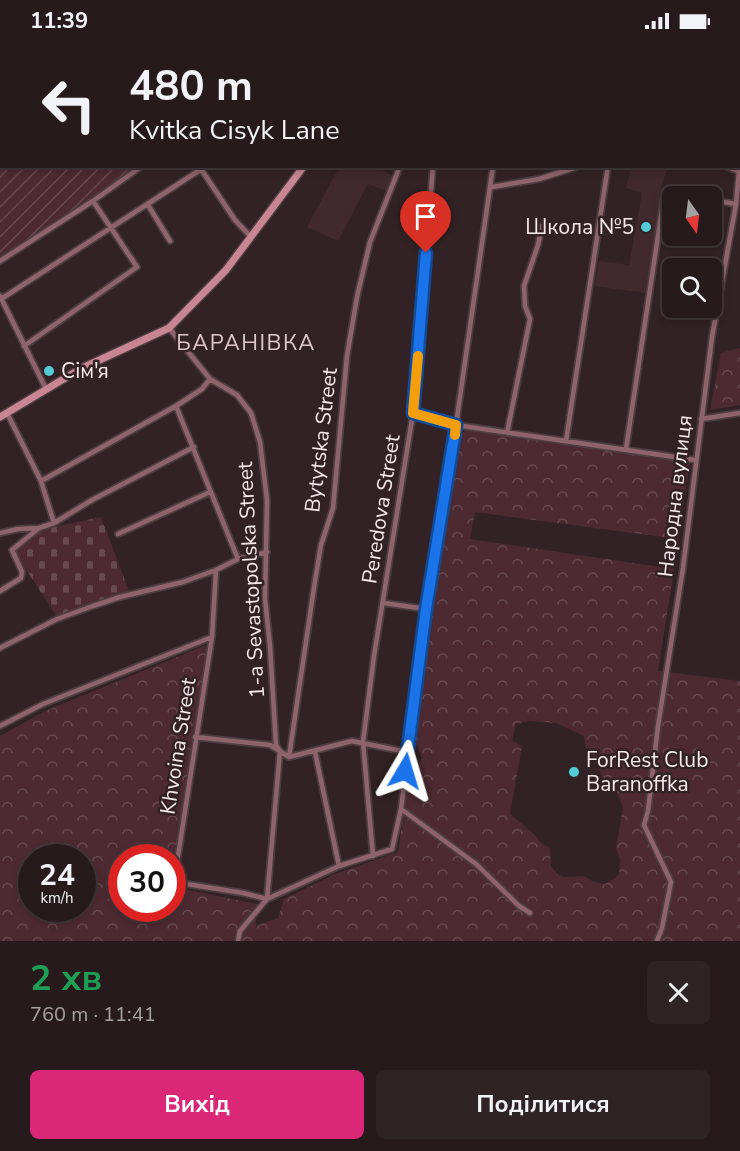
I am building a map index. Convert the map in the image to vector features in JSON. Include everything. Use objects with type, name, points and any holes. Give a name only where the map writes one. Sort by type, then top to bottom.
[{"type":"main road","points":[[0,417],[107,355],[169,328],[226,270],[303,168]]},
{"type":"street","points":[[0,261],[139,168]]},
{"type":"street","points":[[46,389],[1,298],[111,229],[202,168],[235,220],[251,237]]},
{"type":"street","name":"Bytytska Street","points":[[289,757],[321,545],[333,508],[347,356],[357,297],[370,242],[399,168]]},
{"type":"street","name":"Peredova Street","points":[[373,856],[363,742],[413,413],[433,168]]},
{"type":"street","points":[[238,941],[240,932],[267,900],[339,866],[392,849],[401,809],[426,609],[456,425],[481,246],[492,187],[493,168]]},
{"type":"street","points":[[492,187],[539,179],[574,168]]},
{"type":"street","points":[[566,441],[608,168]]},
{"type":"street","name":"Народна вулиця","points":[[657,941],[662,928],[671,882],[644,825],[648,811],[658,726],[683,568],[712,337],[740,172]]},
{"type":"street","points":[[24,346],[137,267],[93,201]]},
{"type":"street","points":[[722,202],[736,204]]},
{"type":"street","points":[[148,205],[170,241]]},
{"type":"street","points":[[626,449],[662,209]]},
{"type":"street","points":[[507,433],[530,319],[525,306],[524,286],[542,226]]},
{"type":"street","name":"1-a Sevastopolska Street","points":[[169,328],[210,379],[237,395],[250,414],[260,442],[267,500],[265,600],[276,745],[280,751],[267,900]]},
{"type":"street","points":[[41,481],[176,406],[202,389],[210,379]]},
{"type":"street","points":[[176,406],[238,559]]},
{"type":"street","points":[[8,413],[41,481],[54,523]]},
{"type":"street","points":[[413,413],[456,425],[695,460]]},
{"type":"street","points":[[701,419],[740,413]]},
{"type":"street","points":[[0,533],[39,528],[54,523],[92,500],[194,447]]},
{"type":"street","points":[[118,534],[210,492]]},
{"type":"street","points":[[0,591],[21,578],[22,572],[12,550],[39,528]]},
{"type":"street","points":[[0,648],[57,619],[93,606],[183,582],[238,559],[267,552]]},
{"type":"street","name":"Khvoina Street","points":[[216,570],[212,637],[174,882],[243,893],[267,900]]},
{"type":"street","points":[[384,603],[426,609]]},
{"type":"street","name":"Khvoina Street","points":[[0,726],[42,704],[212,637]]},
{"type":"street","points":[[195,737],[270,745],[289,757],[352,741],[407,752]]},
{"type":"street","points":[[315,752],[339,866]]},
{"type":"street","points":[[401,809],[476,864],[519,906],[530,913]]},
{"type":"shaded area","points":[[336,168],[379,168],[392,175],[387,191],[368,184],[338,241],[307,227],[338,169]]},
{"type":"shaded area","name":"Школа №5","points":[[631,168],[668,168],[660,189],[662,196],[645,293],[595,286],[599,261],[629,265],[642,193],[626,188]]},
{"type":"green space","points":[[0,168],[140,168],[0,261]]},
{"type":"green space","points":[[740,348],[740,405],[710,410],[721,353]]},
{"type":"green space","points":[[466,430],[690,462],[678,539],[475,512],[470,539],[674,569],[658,671],[740,681],[740,941],[0,941],[0,736],[45,711],[209,644],[193,733],[178,844],[108,844],[108,922],[186,922],[186,890],[257,904],[256,926],[278,918],[284,899],[335,874],[398,852],[408,778],[422,758],[413,736],[458,437]],"holes":[[[529,721],[556,723],[584,736],[586,750],[596,763],[602,777],[617,792],[623,808],[616,848],[620,859],[619,874],[604,884],[584,876],[564,877],[557,874],[551,866],[550,848],[542,844],[510,814],[522,746],[512,741],[516,724]]]},
{"type":"green space","points":[[101,517],[129,591],[57,617],[14,551],[41,530]]},
{"type":"slow traffic","points":[[418,356],[413,413],[456,425],[455,435]]},
{"type":"place","name":"Школа №5","points":[[646,227]]},
{"type":"place","name":"Сім'я","points":[[49,371]]},
{"type":"place","name":"ForRest Club Baranoffka","points":[[574,772]]},
{"type":"district","name":"БАРАНІВКА","points":[[246,342]]},
{"type":"route","points":[[405,771],[426,609],[456,425],[413,413],[426,253]]}]
